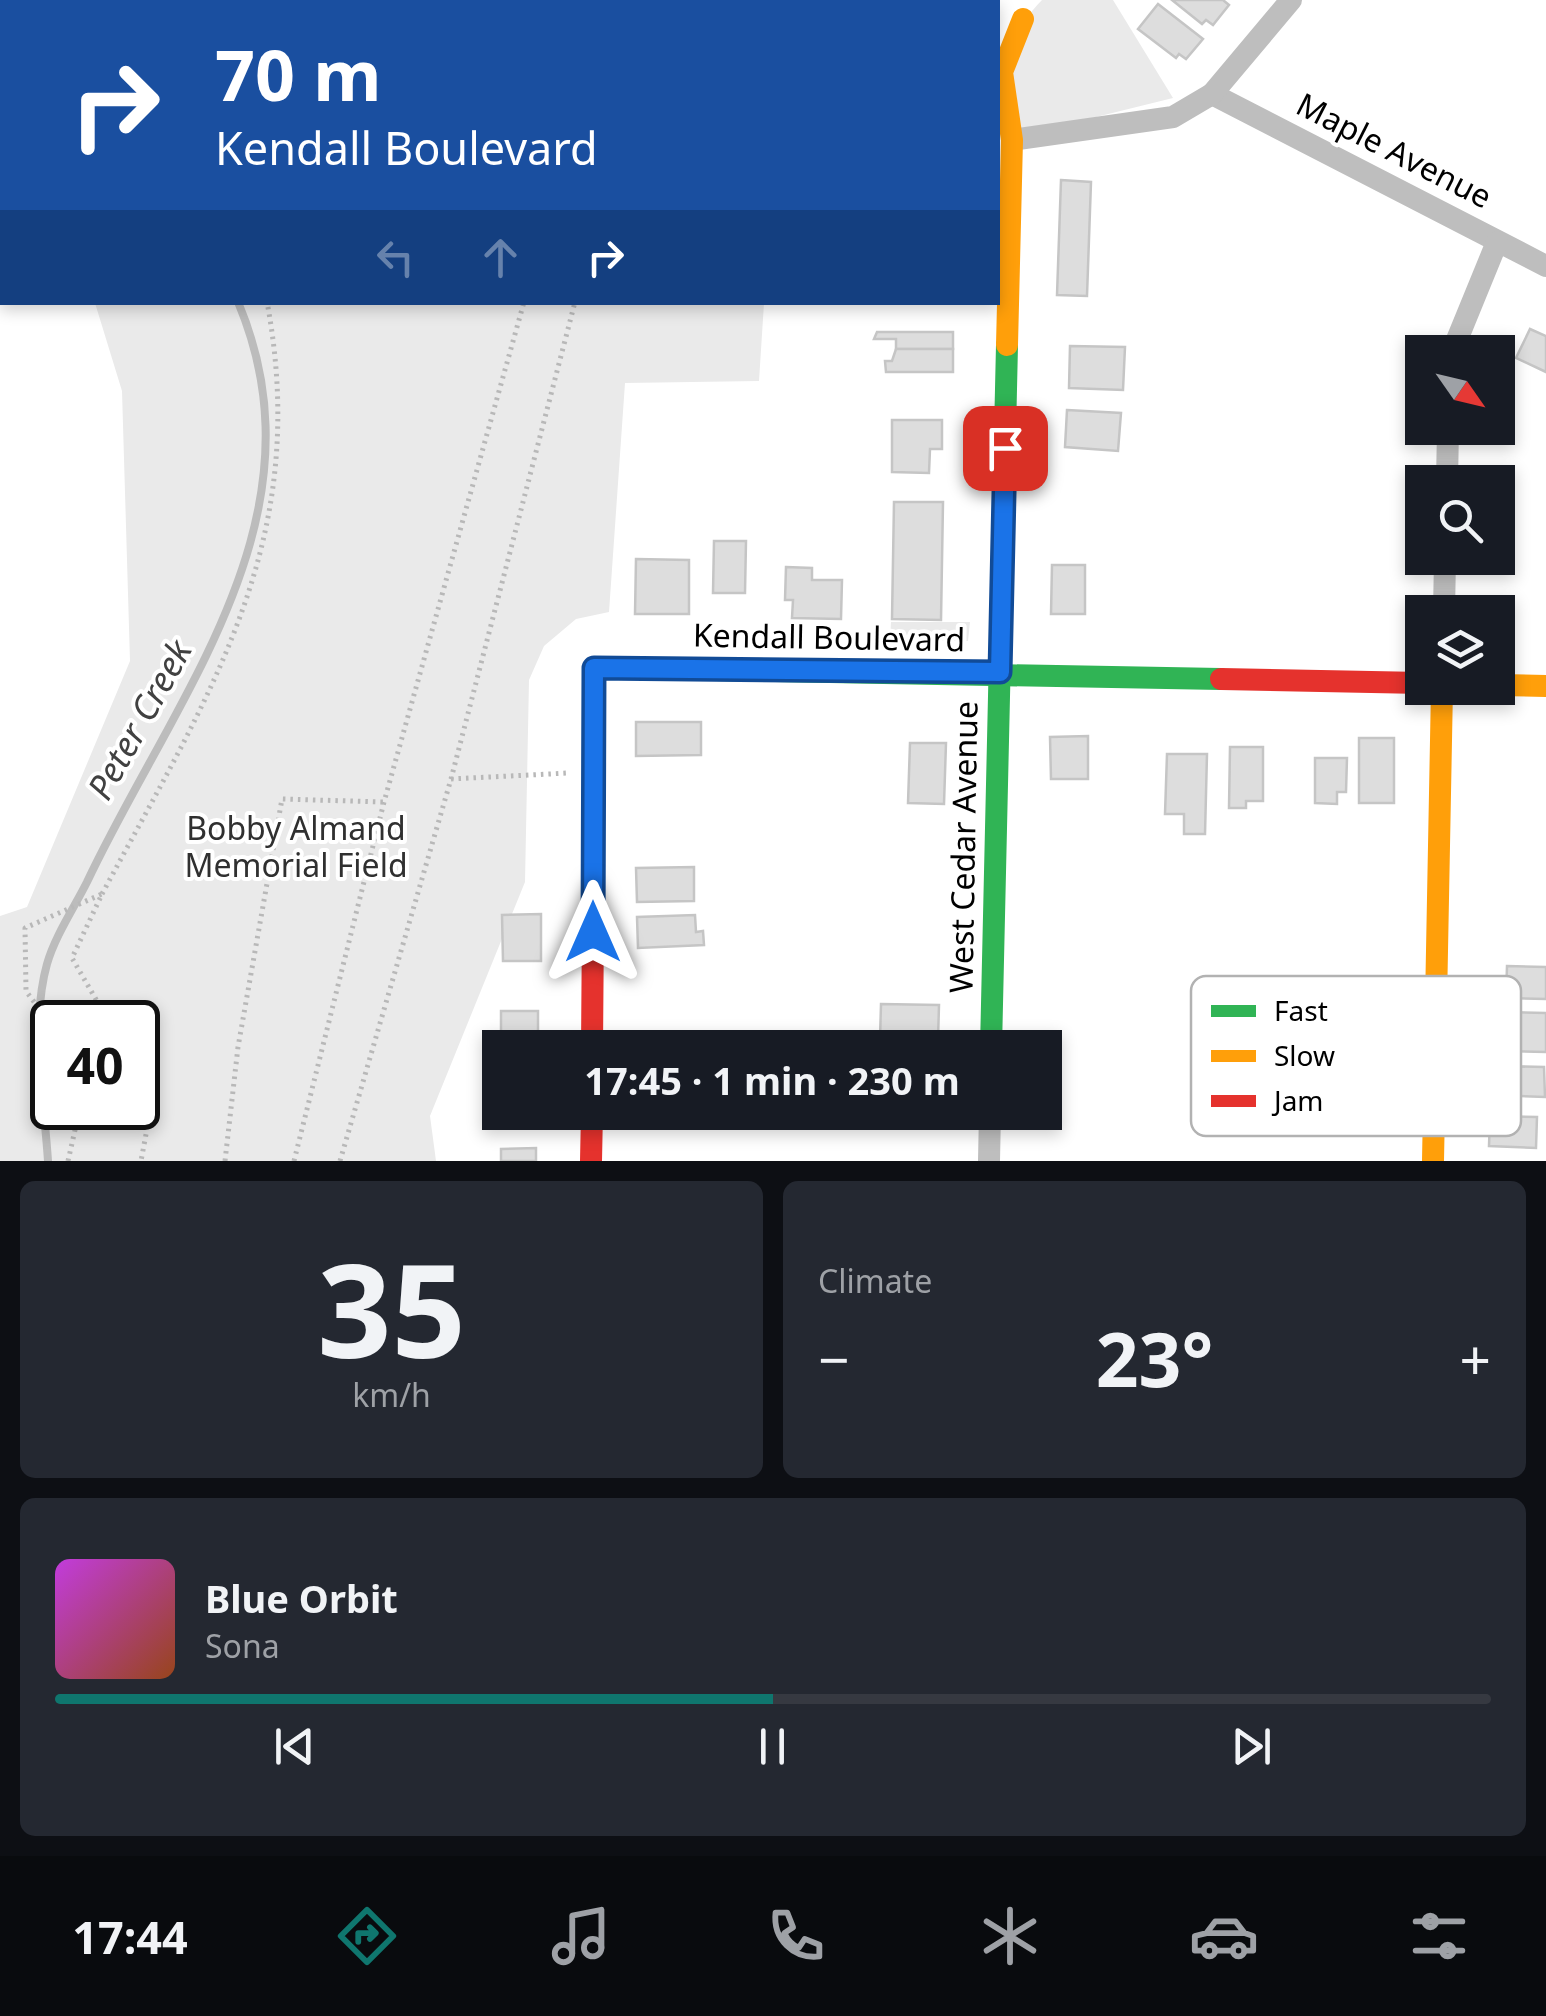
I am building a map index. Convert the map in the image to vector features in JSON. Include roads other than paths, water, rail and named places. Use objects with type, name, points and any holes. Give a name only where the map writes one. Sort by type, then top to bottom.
[{"type":"street","points":[[1012,140],[1173,118],[1212,94],[1291,0]]},
{"type":"street","name":"West Cedar Avenue","points":[[991,1030],[1012,140],[1002,72],[1024,19]]},
{"type":"street","name":"Maple Avenue","points":[[1212,94],[1546,266]]},
{"type":"street","points":[[1459,335],[1497,242]]},
{"type":"street","name":"Kendall Boulevard","points":[[592,1030],[594,668],[1000,672],[1405,683]]},
{"type":"street","points":[[1515,685],[1546,686]]},
{"type":"street","points":[[1437,976],[1442,705]]},
{"type":"street","points":[[592,1130],[592,1161]]},
{"type":"street","points":[[989,1161],[990,1130]]},
{"type":"street","points":[[1433,1136],[1433,1161]]},
{"type":"waterway","name":"Peter Creek","points":[[48,1161],[39,1037],[47,964],[197,674],[229,604],[253,532],[265,458],[261,381],[239,305]]},
{"type":"park label","name":"Bobby Almand Memorial Field","points":[[296,848]]}]
